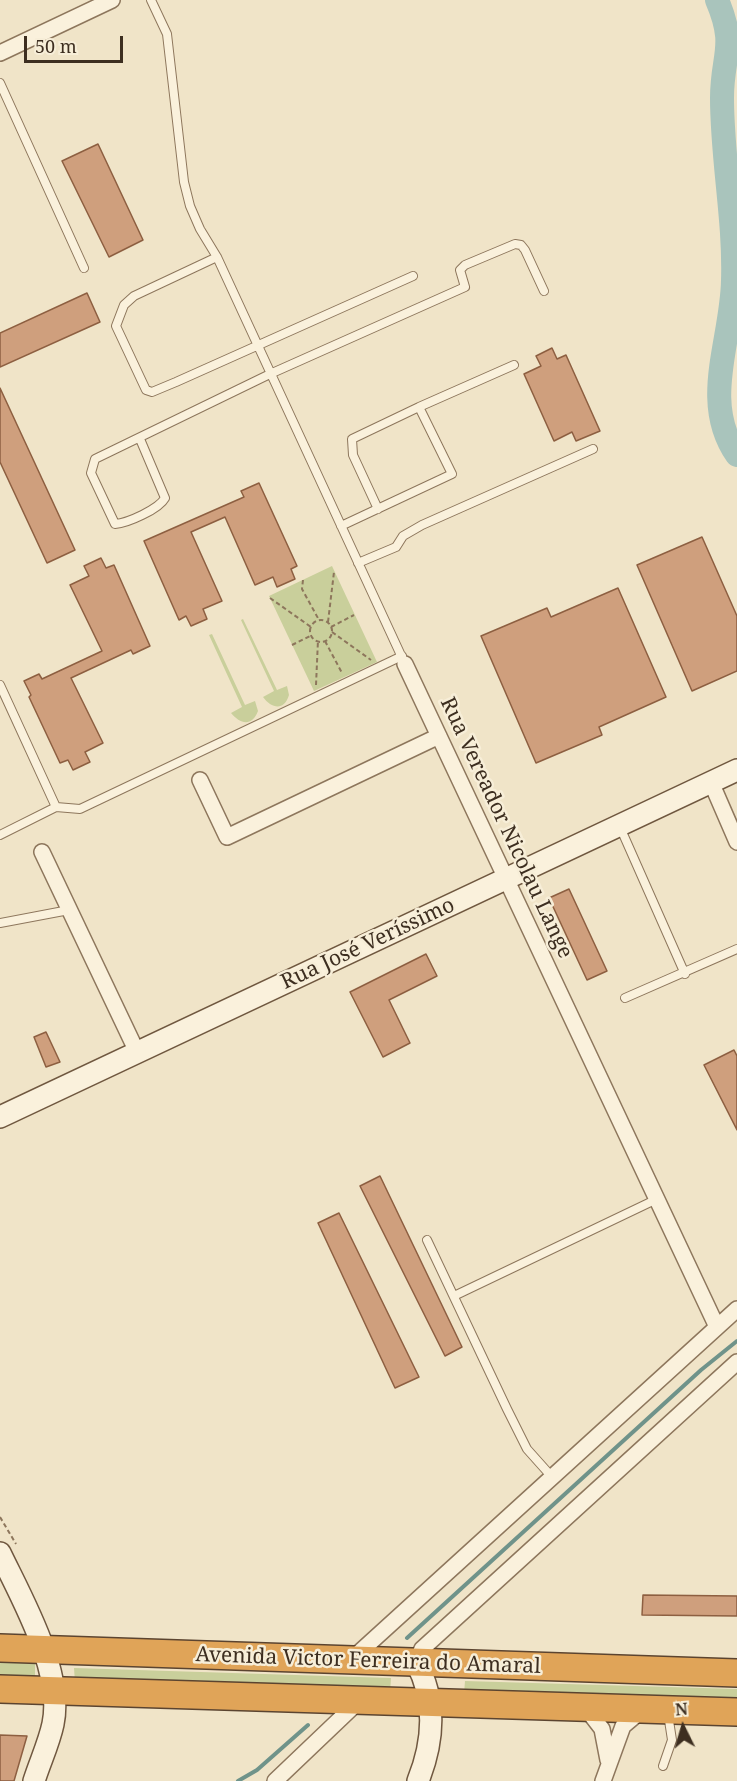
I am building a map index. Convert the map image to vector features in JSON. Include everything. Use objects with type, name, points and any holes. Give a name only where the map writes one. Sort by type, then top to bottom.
[{"type":"highway","name":"Avenida Victor Ferreira do Amaral","points":[[0,1648],[737,1673]]},
{"type":"highway","name":"Avenida Victor Ferreira do Amaral","points":[[0,1689],[737,1712]]},
{"type":"street","points":[[0,53],[112,0]]},
{"type":"street","name":"Rua Vereador Nicolau Lange","points":[[404,660],[717,1328]]},
{"type":"street","points":[[200,780],[228,837],[439,736]]},
{"type":"street","name":"Rua José Veríssimo","points":[[0,1118],[737,770]]},
{"type":"street","points":[[711,782],[737,842]]},
{"type":"street","points":[[42,852],[137,1052]]},
{"type":"street","points":[[351,1660],[737,1309]]},
{"type":"street","points":[[418,1781],[429,1749],[432,1728],[430,1702],[423,1676],[416,1662],[422,1649],[737,1362]]},
{"type":"street","points":[[0,1553],[44,1649],[53,1691],[54,1722],[34,1781]]},
{"type":"street","points":[[274,1781],[360,1700]]},
{"type":"street","points":[[584,1707],[602,1729],[605,1774]]},
{"type":"street","points":[[605,1774],[623,1726],[633,1716],[656,1709]]},
{"type":"lane","name":"Rua Vereador Nicolau Lange","points":[[151,0],[167,34],[184,182],[190,206],[200,229],[217,257],[404,660]]},
{"type":"lane","points":[[0,83],[84,268]]},
{"type":"lane","points":[[140,439],[165,498],[164,502],[116,524],[91,473],[94,459],[140,439],[270,374],[465,286],[460,270],[465,265],[515,244],[521,245],[525,250],[544,291]]},
{"type":"lane","points":[[217,257],[134,297],[124,305],[116,326],[146,390],[152,392],[413,276]]},
{"type":"lane","points":[[378,509],[353,455],[352,439],[514,365]]},
{"type":"lane","points":[[341,526],[452,474],[419,407]]},
{"type":"lane","points":[[358,563],[396,547],[403,536],[422,525],[593,449]]},
{"type":"lane","points":[[0,835],[56,807],[80,809],[404,660]]},
{"type":"lane","points":[[0,686],[56,807]]},
{"type":"lane","points":[[620,826],[685,974]]},
{"type":"lane","points":[[0,923],[69,910]]},
{"type":"lane","points":[[625,998],[737,950]]},
{"type":"lane","points":[[454,1296],[657,1199]]},
{"type":"lane","points":[[427,1240],[527,1449],[552,1478]]},
{"type":"lane","points":[[656,1709],[672,1740],[663,1766]]},
{"type":"path","points":[[334,572],[328,622],[332,632],[375,663]]},
{"type":"path","points":[[303,580],[302,589],[319,620],[328,622]]},
{"type":"path","points":[[270,598],[311,627],[312,635],[318,640],[325,641]]},
{"type":"path","points":[[331,627],[354,615]]},
{"type":"path","points":[[311,627],[319,620]]},
{"type":"path","points":[[325,641],[332,632]]},
{"type":"path","points":[[292,645],[312,635]]},
{"type":"path","points":[[316,691],[318,640]]},
{"type":"path","points":[[325,641],[344,677]]},
{"type":"green space","points":[[332,566],[377,662],[314,691],[269,596]]},
{"type":"green space","points":[[243,619],[277,690],[287,686],[289,695],[281,706],[273,706],[263,697],[274,691],[241,620]]},
{"type":"green space","points":[[212,634],[245,705],[255,701],[258,711],[253,720],[249,722],[238,720],[231,713],[242,707],[209,635]]},
{"type":"green space","points":[[0,1660],[35,1661],[35,1681],[0,1680]]},
{"type":"green space","points":[[74,1668],[391,1678],[390,1693],[75,1683]]},
{"type":"green space","points":[[465,1681],[737,1689],[737,1702],[464,1694]]},
{"type":"building","points":[[98,144],[143,240],[109,257],[62,161]]},
{"type":"building","points":[[87,293],[100,322],[0,367],[0,333]]},
{"type":"building","points":[[552,348],[557,359],[566,355],[600,431],[576,441],[572,432],[554,441],[524,374],[541,366],[536,356]]},
{"type":"building","points":[[0,388],[75,550],[47,563],[0,462]]},
{"type":"building","points":[[259,483],[297,566],[291,569],[295,579],[277,587],[273,577],[255,585],[225,517],[191,532],[222,601],[203,609],[207,619],[191,626],[186,616],[179,620],[144,541],[244,497],[241,491]]},
{"type":"building","points":[[702,537],[737,616],[737,671],[692,691],[637,565]]},
{"type":"building","points":[[101,558],[106,568],[114,565],[150,646],[133,654],[131,650],[71,678],[103,743],[85,752],[90,762],[73,770],[68,760],[60,763],[29,697],[31,695],[24,681],[39,674],[42,679],[102,651],[70,585],[89,576],[84,566]]},
{"type":"building","points":[[618,588],[666,697],[599,727],[602,735],[536,763],[481,636],[547,608],[551,617]]},
{"type":"building","points":[[569,889],[607,971],[587,980],[549,898]]},
{"type":"building","points":[[426,954],[437,976],[389,1000],[410,1043],[383,1057],[350,992]]},
{"type":"building","points":[[46,1032],[60,1062],[46,1067],[34,1037]]},
{"type":"building","points":[[734,1050],[737,1056],[737,1130],[704,1065]]},
{"type":"building","points":[[380,1176],[462,1347],[445,1356],[360,1186]]},
{"type":"building","points":[[339,1213],[419,1377],[395,1388],[318,1223]]},
{"type":"building","points":[[643,1595],[737,1596],[737,1616],[642,1615]]},
{"type":"building","points":[[0,1735],[27,1736],[14,1781],[0,1781]]},
{"type":"waterway","points":[[717,0],[723,16],[727,40],[722,98],[733,258],[731,303],[719,392],[726,435],[737,455]]},
{"type":"waterway","points":[[407,1638],[701,1370],[737,1341]]},
{"type":"waterway","points":[[238,1781],[257,1770],[308,1725]]}]
